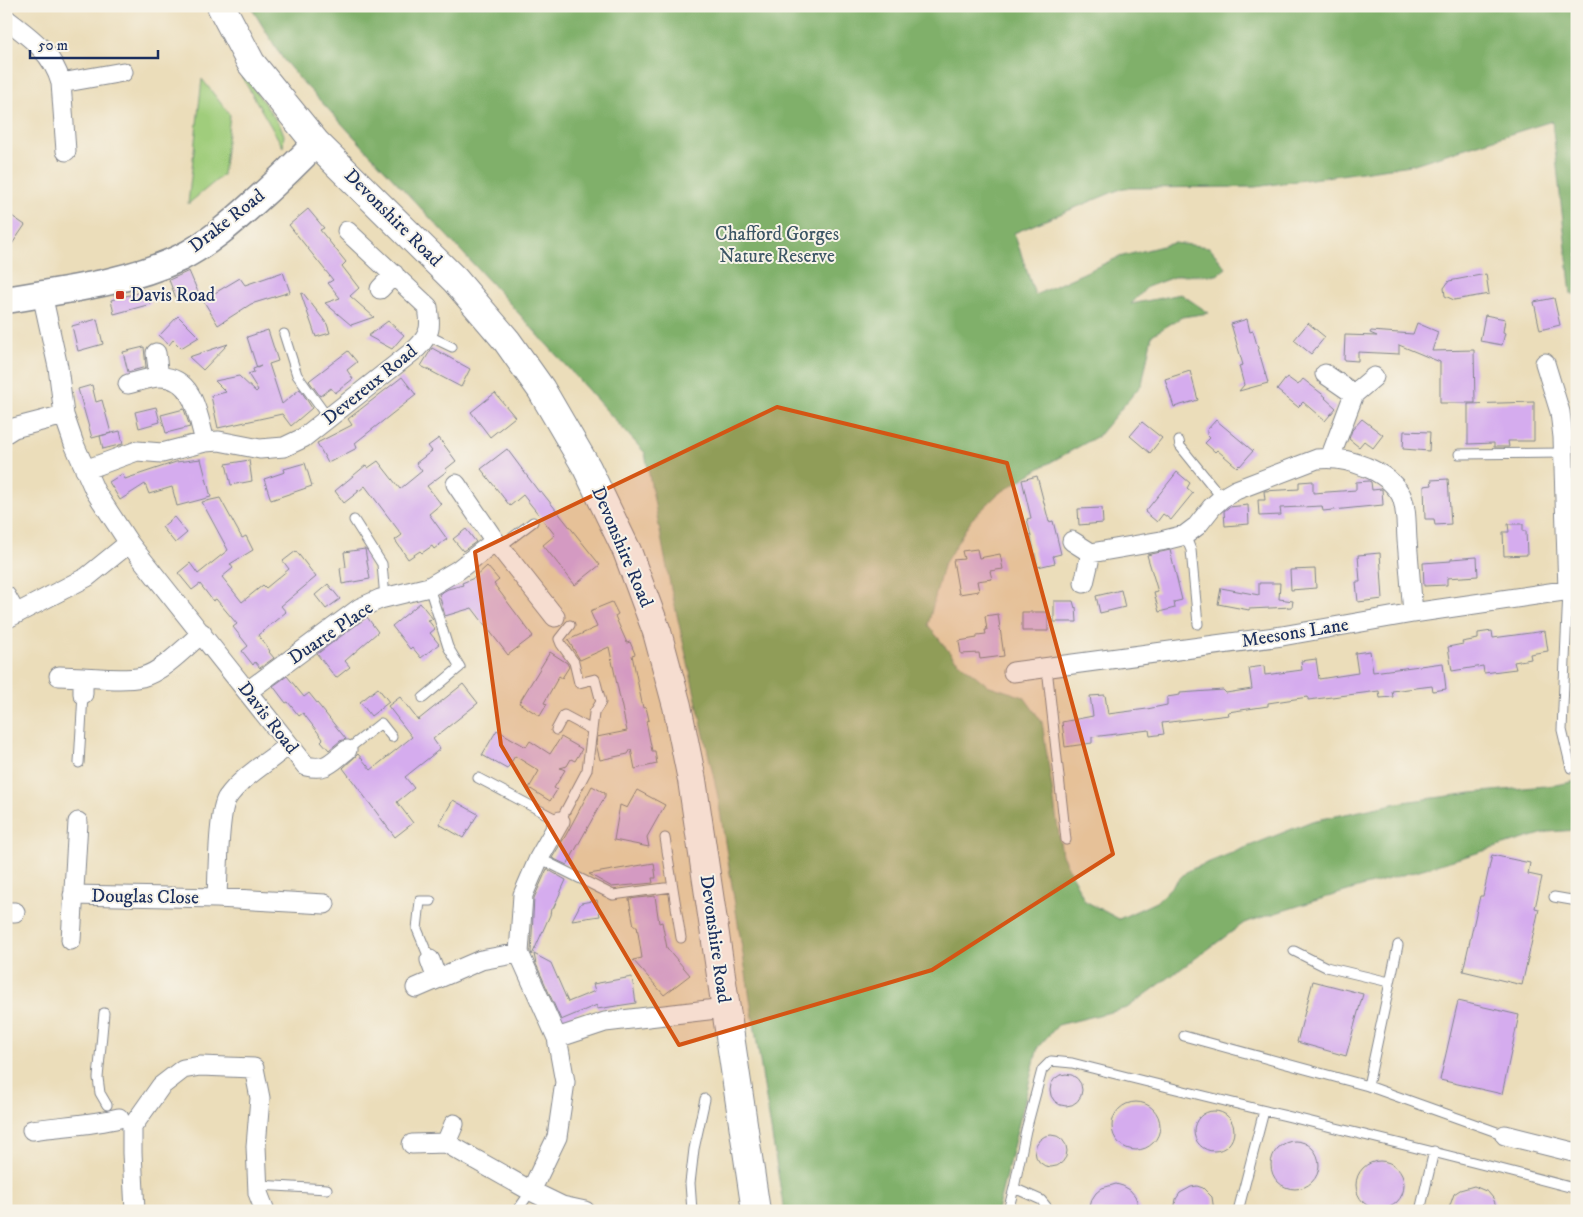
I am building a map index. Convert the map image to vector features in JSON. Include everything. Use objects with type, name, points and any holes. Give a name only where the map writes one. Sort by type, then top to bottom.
[{"type":"main road","name":"Devonshire Road","points":[[221,6],[251,64],[316,143],[455,280],[507,341],[541,389],[587,468],[627,552],[654,623],[677,706],[692,780],[756,1211]]},
{"type":"street","points":[[6,19],[39,44],[58,72],[61,83],[66,151]]},
{"type":"street","points":[[61,83],[123,72]]},
{"type":"street","name":"Drake Road","points":[[6,300],[114,280],[180,258],[213,237],[244,212],[316,143]]},
{"type":"street","name":"Devereux Road","points":[[85,470],[137,451],[162,453],[205,442],[219,442],[260,449],[284,447],[303,438],[417,348],[427,335],[430,323],[428,307],[347,231]]},
{"type":"street","points":[[380,289],[394,274]]},
{"type":"street","name":"Davis Road","points":[[42,294],[58,368],[64,414],[95,491],[129,543],[306,766],[318,769],[329,764],[347,750]]},
{"type":"street","points":[[156,353],[159,377]]},
{"type":"street","points":[[1545,363],[1568,441],[1572,590]]},
{"type":"street","points":[[1325,374],[1354,394]]},
{"type":"street","points":[[128,384],[159,377],[176,380],[191,394],[205,442]]},
{"type":"street","points":[[1330,458],[1354,394],[1374,377]]},
{"type":"street","points":[[6,433],[14,428],[64,414]]},
{"type":"street","points":[[1072,541],[1091,553],[1185,535],[1197,526],[1222,498],[1236,490],[1299,465],[1317,459],[1330,458],[1372,469],[1392,482],[1401,496],[1404,503],[1406,521],[1413,613]]},
{"type":"street","points":[[456,484],[498,544],[562,621]]},
{"type":"street","points":[[6,596],[11,617],[87,577],[129,543]]},
{"type":"street","name":"Duarte Place","points":[[248,691],[360,608],[385,598],[429,587],[498,544]]},
{"type":"street","points":[[1084,583],[1091,553]]},
{"type":"street","name":"Meesons Lane","points":[[1014,672],[1282,636],[1413,613],[1572,590]]},
{"type":"street","points":[[59,676],[83,686],[144,676],[156,670],[202,633]]},
{"type":"street","name":"Douglas Close","points":[[217,898],[222,820],[226,800],[238,786],[288,745]]},
{"type":"street","points":[[531,1191],[557,1137],[565,1082],[557,1038],[519,953],[523,895],[538,858],[560,821]]},
{"type":"street","name":"Douglas Close","points":[[71,940],[78,822]]},
{"type":"street","name":"Douglas Close","points":[[73,895],[217,898],[325,904]]},
{"type":"street","points":[[416,988],[481,960],[519,953]]},
{"type":"street","points":[[430,960],[437,979]]},
{"type":"street","points":[[557,1038],[605,1022],[725,1008]]},
{"type":"street","points":[[32,1130],[102,1123],[119,1117],[184,1069],[200,1066],[254,1068],[260,1098],[256,1146],[258,1193],[265,1211]]},
{"type":"street","points":[[119,1117],[132,1153],[135,1211]]},
{"type":"street","points":[[446,1144],[454,1124]]},
{"type":"street","points":[[1505,1135],[1577,1153]]},
{"type":"street","points":[[412,1144],[446,1144],[562,1206],[586,1211]]},
{"type":"lane","points":[[284,334],[297,375],[328,418]]},
{"type":"lane","points":[[427,335],[452,347]]},
{"type":"lane","points":[[1179,441],[1180,446],[1222,498]]},
{"type":"lane","points":[[1459,454],[1568,441]]},
{"type":"lane","points":[[354,520],[382,564],[385,598]]},
{"type":"lane","points":[[498,544],[533,522]]},
{"type":"lane","points":[[1185,535],[1193,559],[1193,588],[1198,624]]},
{"type":"lane","points":[[422,698],[460,667],[448,647],[429,587]]},
{"type":"lane","points":[[1572,590],[1562,730],[1571,768],[1577,768]]},
{"type":"lane","points":[[478,778],[560,821],[587,770],[594,713],[601,702],[595,679],[579,683],[574,662],[559,639],[562,621]]},
{"type":"lane","points":[[1047,668],[1066,840]]},
{"type":"lane","points":[[79,763],[83,686]]},
{"type":"lane","points":[[556,730],[564,715],[592,730]]},
{"type":"lane","points":[[347,750],[381,723],[392,737]]},
{"type":"lane","points":[[665,838],[681,938]]},
{"type":"lane","points":[[538,858],[613,896],[672,887]]},
{"type":"lane","points":[[1554,897],[1577,901]]},
{"type":"lane","points":[[430,960],[417,928],[420,901],[431,901]]},
{"type":"lane","points":[[1368,1086],[1398,945]]},
{"type":"lane","points":[[1294,951],[1326,966],[1389,982]]},
{"type":"lane","points":[[104,1013],[98,1078],[100,1093],[119,1117]]},
{"type":"lane","points":[[1184,1036],[1368,1086],[1505,1135]]},
{"type":"lane","points":[[1008,1211],[1042,1070],[1051,1061],[1072,1063],[1577,1189]]},
{"type":"lane","points":[[692,1211],[690,1183],[694,1149],[705,1100]]},
{"type":"lane","points":[[1238,1211],[1264,1111]]},
{"type":"lane","points":[[1420,1211],[1434,1152]]},
{"type":"lane","points":[[258,1185],[327,1189]]},
{"type":"lane","points":[[1014,1188],[1041,1200],[1050,1211]]},
{"type":"lane","points":[[517,1211],[531,1191]]},
{"type":"highlighted area","points":[[777,407],[1007,463],[1113,854],[932,970],[679,1045],[501,745],[475,552]]},
{"type":"green space","name":"Chafford Gorges Nature Reserve","points":[[254,6],[1577,6],[1577,294],[1571,294],[1552,121],[1411,165],[1255,187],[1123,188],[1014,233],[1035,295],[1119,257],[1174,243],[1209,247],[1226,268],[1217,275],[1179,275],[1147,287],[1131,304],[1181,294],[1209,313],[1182,317],[1152,335],[1142,384],[1098,436],[998,494],[971,520],[943,566],[928,625],[954,658],[987,685],[1024,697],[1042,722],[1062,855],[1085,901],[1119,919],[1156,902],[1187,871],[1312,821],[1403,802],[1577,781],[1577,830],[1548,832],[1244,923],[1127,1008],[1058,1025],[1038,1047],[997,1211],[784,1211],[717,792],[670,584],[645,453],[492,284],[298,77],[283,59],[252,9]]},
{"type":"green space","points":[[245,76],[281,127],[284,135],[283,147],[242,77]]},
{"type":"green space","points":[[202,79],[230,115],[223,175],[188,204]]},
{"type":"building","points":[[308,209],[324,228],[320,230],[346,262],[342,266],[359,288],[350,296],[374,317],[351,325],[325,303],[340,298],[328,283],[333,280],[289,225]]},
{"type":"building","points":[[6,212],[25,225],[6,253]]},
{"type":"building","points":[[189,271],[198,292],[176,298],[169,280]]},
{"type":"building","points":[[283,272],[290,292],[251,304],[218,325],[203,300],[240,278],[245,285]]},
{"type":"building","points":[[1486,274],[1489,294],[1454,300],[1445,296],[1444,288],[1449,281]]},
{"type":"building","points":[[148,290],[151,304],[114,314],[111,300]]},
{"type":"building","points":[[303,293],[327,324],[330,333],[316,337],[301,294]]},
{"type":"building","points":[[1554,298],[1560,325],[1540,330],[1534,302]]},
{"type":"building","points":[[1485,315],[1505,319],[1503,332],[1505,333],[1502,345],[1480,341]]},
{"type":"building","points":[[178,316],[199,337],[181,348],[173,340],[169,345],[159,336]]},
{"type":"building","points":[[97,319],[103,344],[78,351],[72,326]]},
{"type":"building","points":[[1247,319],[1250,332],[1253,331],[1268,383],[1239,391],[1244,385],[1239,366],[1243,365],[1231,324]]},
{"type":"building","points":[[388,321],[404,335],[392,349],[368,336]]},
{"type":"building","points":[[1308,323],[1325,337],[1311,354],[1294,340]]},
{"type":"building","points":[[1417,323],[1438,332],[1432,351],[1474,350],[1475,403],[1440,403],[1440,362],[1399,345],[1399,354],[1358,352],[1358,361],[1344,360],[1345,335],[1377,336],[1370,333],[1371,331],[1413,334]]},
{"type":"building","points":[[268,330],[278,361],[269,364],[282,404],[300,389],[312,408],[291,426],[282,414],[218,428],[211,396],[226,392],[215,381],[239,376],[256,392],[258,390],[248,374],[254,372],[253,369],[257,368],[247,337]]},
{"type":"building","points":[[228,344],[203,370],[189,357]]},
{"type":"building","points":[[144,347],[146,367],[128,372],[123,352]]},
{"type":"building","points":[[432,348],[470,369],[461,387],[421,366]]},
{"type":"building","points":[[348,351],[357,362],[347,370],[353,379],[335,393],[331,388],[320,396],[309,381]]},
{"type":"building","points":[[1190,371],[1198,400],[1174,407],[1165,379]]},
{"type":"building","points":[[402,377],[416,395],[355,443],[357,448],[328,463],[317,443],[352,425],[348,419]]},
{"type":"building","points":[[1287,377],[1298,385],[1303,379],[1326,397],[1336,408],[1325,421],[1303,402],[1298,407],[1277,390]]},
{"type":"building","points":[[92,385],[96,402],[102,400],[111,433],[92,438],[78,389]]},
{"type":"building","points":[[495,393],[515,417],[490,437],[471,412]]},
{"type":"building","points":[[1534,402],[1534,441],[1508,441],[1509,447],[1494,447],[1494,443],[1468,444],[1468,404]]},
{"type":"building","points":[[156,407],[160,422],[139,428],[135,412]]},
{"type":"building","points":[[184,409],[190,427],[166,433],[161,415]]},
{"type":"building","points":[[1362,419],[1383,435],[1373,448],[1364,441],[1359,447],[1349,439],[1352,430]]},
{"type":"building","points":[[1216,420],[1253,451],[1240,466],[1237,467],[1217,450],[1215,452],[1205,443],[1210,438],[1207,435],[1207,430]]},
{"type":"building","points":[[1142,422],[1162,438],[1150,453],[1130,436]]},
{"type":"building","points":[[120,431],[123,444],[103,449],[100,436]]},
{"type":"building","points":[[1404,431],[1430,432],[1429,451],[1403,449]]},
{"type":"building","points":[[439,438],[456,461],[446,469],[447,471],[427,486],[441,504],[429,514],[447,539],[434,549],[432,546],[408,559],[395,540],[402,535],[365,486],[359,491],[358,489],[358,492],[344,503],[335,491],[366,465],[368,468],[378,461],[400,489],[422,471],[416,463],[432,451],[428,446]]},
{"type":"building","points":[[507,449],[539,492],[541,491],[600,565],[575,585],[543,545],[555,535],[523,495],[510,506],[481,469]]},
{"type":"building","points":[[201,459],[211,497],[177,506],[172,487],[149,494],[145,484],[120,500],[109,482],[122,474],[125,479],[176,462]]},
{"type":"building","points":[[249,460],[252,481],[231,485],[226,464]]},
{"type":"building","points":[[305,463],[312,486],[271,500],[264,479],[285,472],[284,469]]},
{"type":"building","points":[[1177,472],[1190,483],[1187,488],[1193,493],[1171,520],[1163,514],[1157,522],[1145,512]]},
{"type":"building","points":[[1037,476],[1049,522],[1053,521],[1061,554],[1053,556],[1055,563],[1038,567],[1027,519],[1031,518],[1022,480]]},
{"type":"building","points":[[1448,479],[1451,524],[1435,525],[1434,519],[1425,519],[1424,486],[1432,485],[1431,480]]},
{"type":"building","points":[[1313,481],[1313,493],[1356,490],[1356,482],[1369,481],[1371,482],[1372,490],[1382,489],[1383,505],[1323,511],[1322,506],[1280,508],[1281,515],[1259,516],[1258,500],[1265,500],[1264,491],[1299,489],[1299,482]]},
{"type":"building","points":[[220,498],[242,538],[246,536],[253,550],[230,564],[233,568],[222,577],[242,602],[263,585],[266,588],[289,569],[283,561],[296,551],[316,577],[281,606],[286,612],[258,635],[274,658],[260,668],[255,662],[253,665],[242,651],[248,646],[233,627],[237,624],[216,599],[213,601],[200,584],[192,590],[178,573],[190,563],[198,574],[228,550],[202,502]]},
{"type":"building","points":[[1248,505],[1249,524],[1225,526],[1224,511],[1229,507]]},
{"type":"building","points":[[1102,508],[1103,523],[1079,525],[1078,509]]},
{"type":"building","points":[[174,517],[187,533],[175,543],[162,527]]},
{"type":"building","points":[[1508,524],[1523,524],[1523,531],[1526,531],[1527,555],[1504,556],[1503,532],[1509,532]]},
{"type":"building","points":[[466,529],[476,542],[463,551],[453,539]]},
{"type":"building","points":[[365,549],[370,579],[342,584],[340,568],[346,567],[344,552]]},
{"type":"building","points":[[977,549],[979,558],[1000,554],[1003,569],[990,571],[992,579],[977,581],[979,591],[959,594],[953,560],[964,559],[962,551]]},
{"type":"building","points":[[1170,550],[1182,600],[1174,602],[1175,608],[1159,612],[1154,593],[1158,592],[1147,555]]},
{"type":"building","points":[[1380,553],[1383,599],[1358,602],[1356,582],[1360,582],[1358,555]]},
{"type":"building","points":[[1477,557],[1478,576],[1447,578],[1447,585],[1424,586],[1423,563]]},
{"type":"building","points":[[487,566],[499,580],[494,584],[533,636],[508,655],[472,608],[445,616],[439,594],[448,589],[463,585],[462,583],[474,578]]},
{"type":"building","points":[[1315,569],[1316,588],[1291,590],[1290,570]]},
{"type":"building","points":[[1259,583],[1280,583],[1279,599],[1293,601],[1292,607],[1249,610],[1218,604],[1221,588],[1259,595]]},
{"type":"building","points":[[328,584],[340,599],[326,609],[315,595]]},
{"type":"building","points":[[1121,590],[1125,607],[1100,613],[1096,596]]},
{"type":"building","points":[[1054,601],[1073,601],[1076,607],[1077,622],[1054,622]]},
{"type":"building","points":[[612,602],[618,614],[615,616],[627,643],[630,642],[635,654],[632,655],[643,708],[646,707],[649,720],[646,721],[652,751],[655,751],[657,764],[635,769],[631,749],[628,754],[600,760],[596,744],[597,737],[627,731],[609,647],[580,660],[568,640],[597,627],[590,611]]},
{"type":"building","points":[[420,603],[433,619],[428,620],[435,629],[430,633],[439,644],[421,658],[412,647],[410,649],[392,626]]},
{"type":"building","points":[[1022,612],[1048,612],[1048,631],[1022,631]]},
{"type":"building","points":[[998,614],[1004,656],[980,659],[979,653],[961,654],[959,641],[977,638],[977,635],[986,634],[985,616]]},
{"type":"building","points":[[367,617],[378,632],[345,661],[350,667],[336,678],[317,654]]},
{"type":"building","points":[[1492,631],[1493,638],[1545,631],[1548,651],[1530,654],[1531,659],[1514,662],[1516,669],[1484,673],[1483,666],[1452,671],[1448,647],[1478,639],[1478,633]]},
{"type":"building","points":[[1370,651],[1373,672],[1443,663],[1446,689],[1433,691],[1432,686],[1392,691],[1393,697],[1380,698],[1379,691],[1308,700],[1308,697],[1268,703],[1268,706],[1228,712],[1229,715],[1162,723],[1164,734],[1150,736],[1149,730],[1092,737],[1092,743],[1065,747],[1062,722],[1093,716],[1090,696],[1105,695],[1108,714],[1147,709],[1167,705],[1167,697],[1180,695],[1180,693],[1223,690],[1226,693],[1252,689],[1249,668],[1264,666],[1265,675],[1302,670],[1301,661],[1316,659],[1319,679],[1358,673],[1355,653]]},
{"type":"building","points":[[550,652],[567,663],[569,667],[562,678],[559,676],[544,703],[547,704],[540,716],[519,703]]},
{"type":"building","points":[[287,676],[304,697],[309,693],[346,739],[340,741],[329,750],[303,713],[299,716],[273,686]]},
{"type":"building","points":[[463,684],[478,703],[433,739],[440,749],[405,777],[414,788],[397,802],[413,823],[395,837],[343,768],[358,754],[371,770],[412,737],[388,706],[400,697],[418,720]]},
{"type":"building","points":[[378,688],[389,702],[371,716],[360,702]]},
{"type":"building","points":[[497,730],[526,747],[530,741],[550,754],[561,737],[582,749],[575,761],[571,759],[567,766],[560,768],[565,770],[554,788],[557,790],[550,801],[529,788],[539,771],[515,756],[507,769],[482,755]]},
{"type":"building","points":[[592,786],[605,793],[605,796],[567,865],[552,858]]},
{"type":"building","points":[[637,790],[665,805],[647,837],[649,847],[614,840],[620,805],[627,808]]},
{"type":"building","points":[[453,800],[478,814],[463,838],[439,824]]},
{"type":"building","points":[[1492,855],[1530,863],[1528,874],[1542,877],[1535,908],[1539,909],[1522,985],[1463,971],[1480,896],[1483,896]]},
{"type":"building","points":[[654,863],[656,878],[652,878],[653,883],[612,887],[589,874]]},
{"type":"building","points":[[547,869],[566,880],[553,909],[551,909],[532,955],[534,898]]},
{"type":"building","points":[[655,896],[659,923],[662,922],[667,948],[690,975],[664,995],[633,960],[642,958],[637,926],[634,926],[629,899]]},
{"type":"building","points":[[597,900],[600,916],[572,920],[581,903]]},
{"type":"building","points":[[534,954],[551,963],[568,1002],[595,991],[593,984],[632,977],[636,1003],[597,1009],[597,1005],[561,1020],[536,964]]},
{"type":"building","points":[[1313,981],[1363,994],[1346,1056],[1297,1042]]},
{"type":"building","points":[[1458,1001],[1519,1015],[1502,1094],[1440,1080]]},
{"type":"building","points":[[1066,1074],[1072,1075],[1077,1079],[1081,1084],[1081,1096],[1077,1101],[1072,1105],[1066,1106],[1060,1105],[1055,1101],[1051,1096],[1050,1090],[1051,1084],[1055,1079],[1060,1075]]},
{"type":"building","points":[[1136,1102],[1145,1104],[1153,1109],[1158,1117],[1160,1126],[1158,1135],[1153,1143],[1145,1148],[1136,1150],[1127,1148],[1119,1143],[1114,1135],[1112,1126],[1114,1117],[1119,1109],[1127,1104]]},
{"type":"building","points":[[1214,1111],[1228,1117],[1234,1131],[1228,1145],[1214,1151],[1200,1145],[1194,1131],[1200,1117]]},
{"type":"building","points":[[1051,1135],[1057,1136],[1062,1140],[1066,1145],[1066,1157],[1062,1162],[1057,1166],[1051,1167],[1045,1166],[1040,1162],[1036,1157],[1035,1151],[1036,1145],[1040,1140],[1045,1136]]},
{"type":"building","points":[[1295,1141],[1304,1143],[1312,1148],[1317,1156],[1319,1165],[1317,1174],[1312,1182],[1304,1187],[1295,1189],[1286,1187],[1278,1182],[1273,1174],[1271,1165],[1273,1156],[1278,1148],[1286,1143]]},
{"type":"building","points":[[1380,1161],[1389,1163],[1397,1168],[1402,1176],[1404,1185],[1402,1194],[1397,1202],[1389,1207],[1380,1209],[1371,1207],[1363,1202],[1358,1194],[1356,1185],[1358,1176],[1363,1168],[1371,1163]]},
{"type":"building","points":[[1116,1184],[1130,1190],[1135,1196],[1141,1211],[1089,1211],[1092,1199],[1096,1193],[1102,1188]]},
{"type":"building","points":[[1197,1186],[1203,1188],[1212,1197],[1214,1211],[1174,1211],[1176,1199],[1180,1193]]},
{"type":"building","points":[[1474,1186],[1488,1192],[1493,1198],[1498,1211],[1448,1211],[1454,1194]]},
{"type":"place","name":"Davis Road","points":[[120,295]]}]
